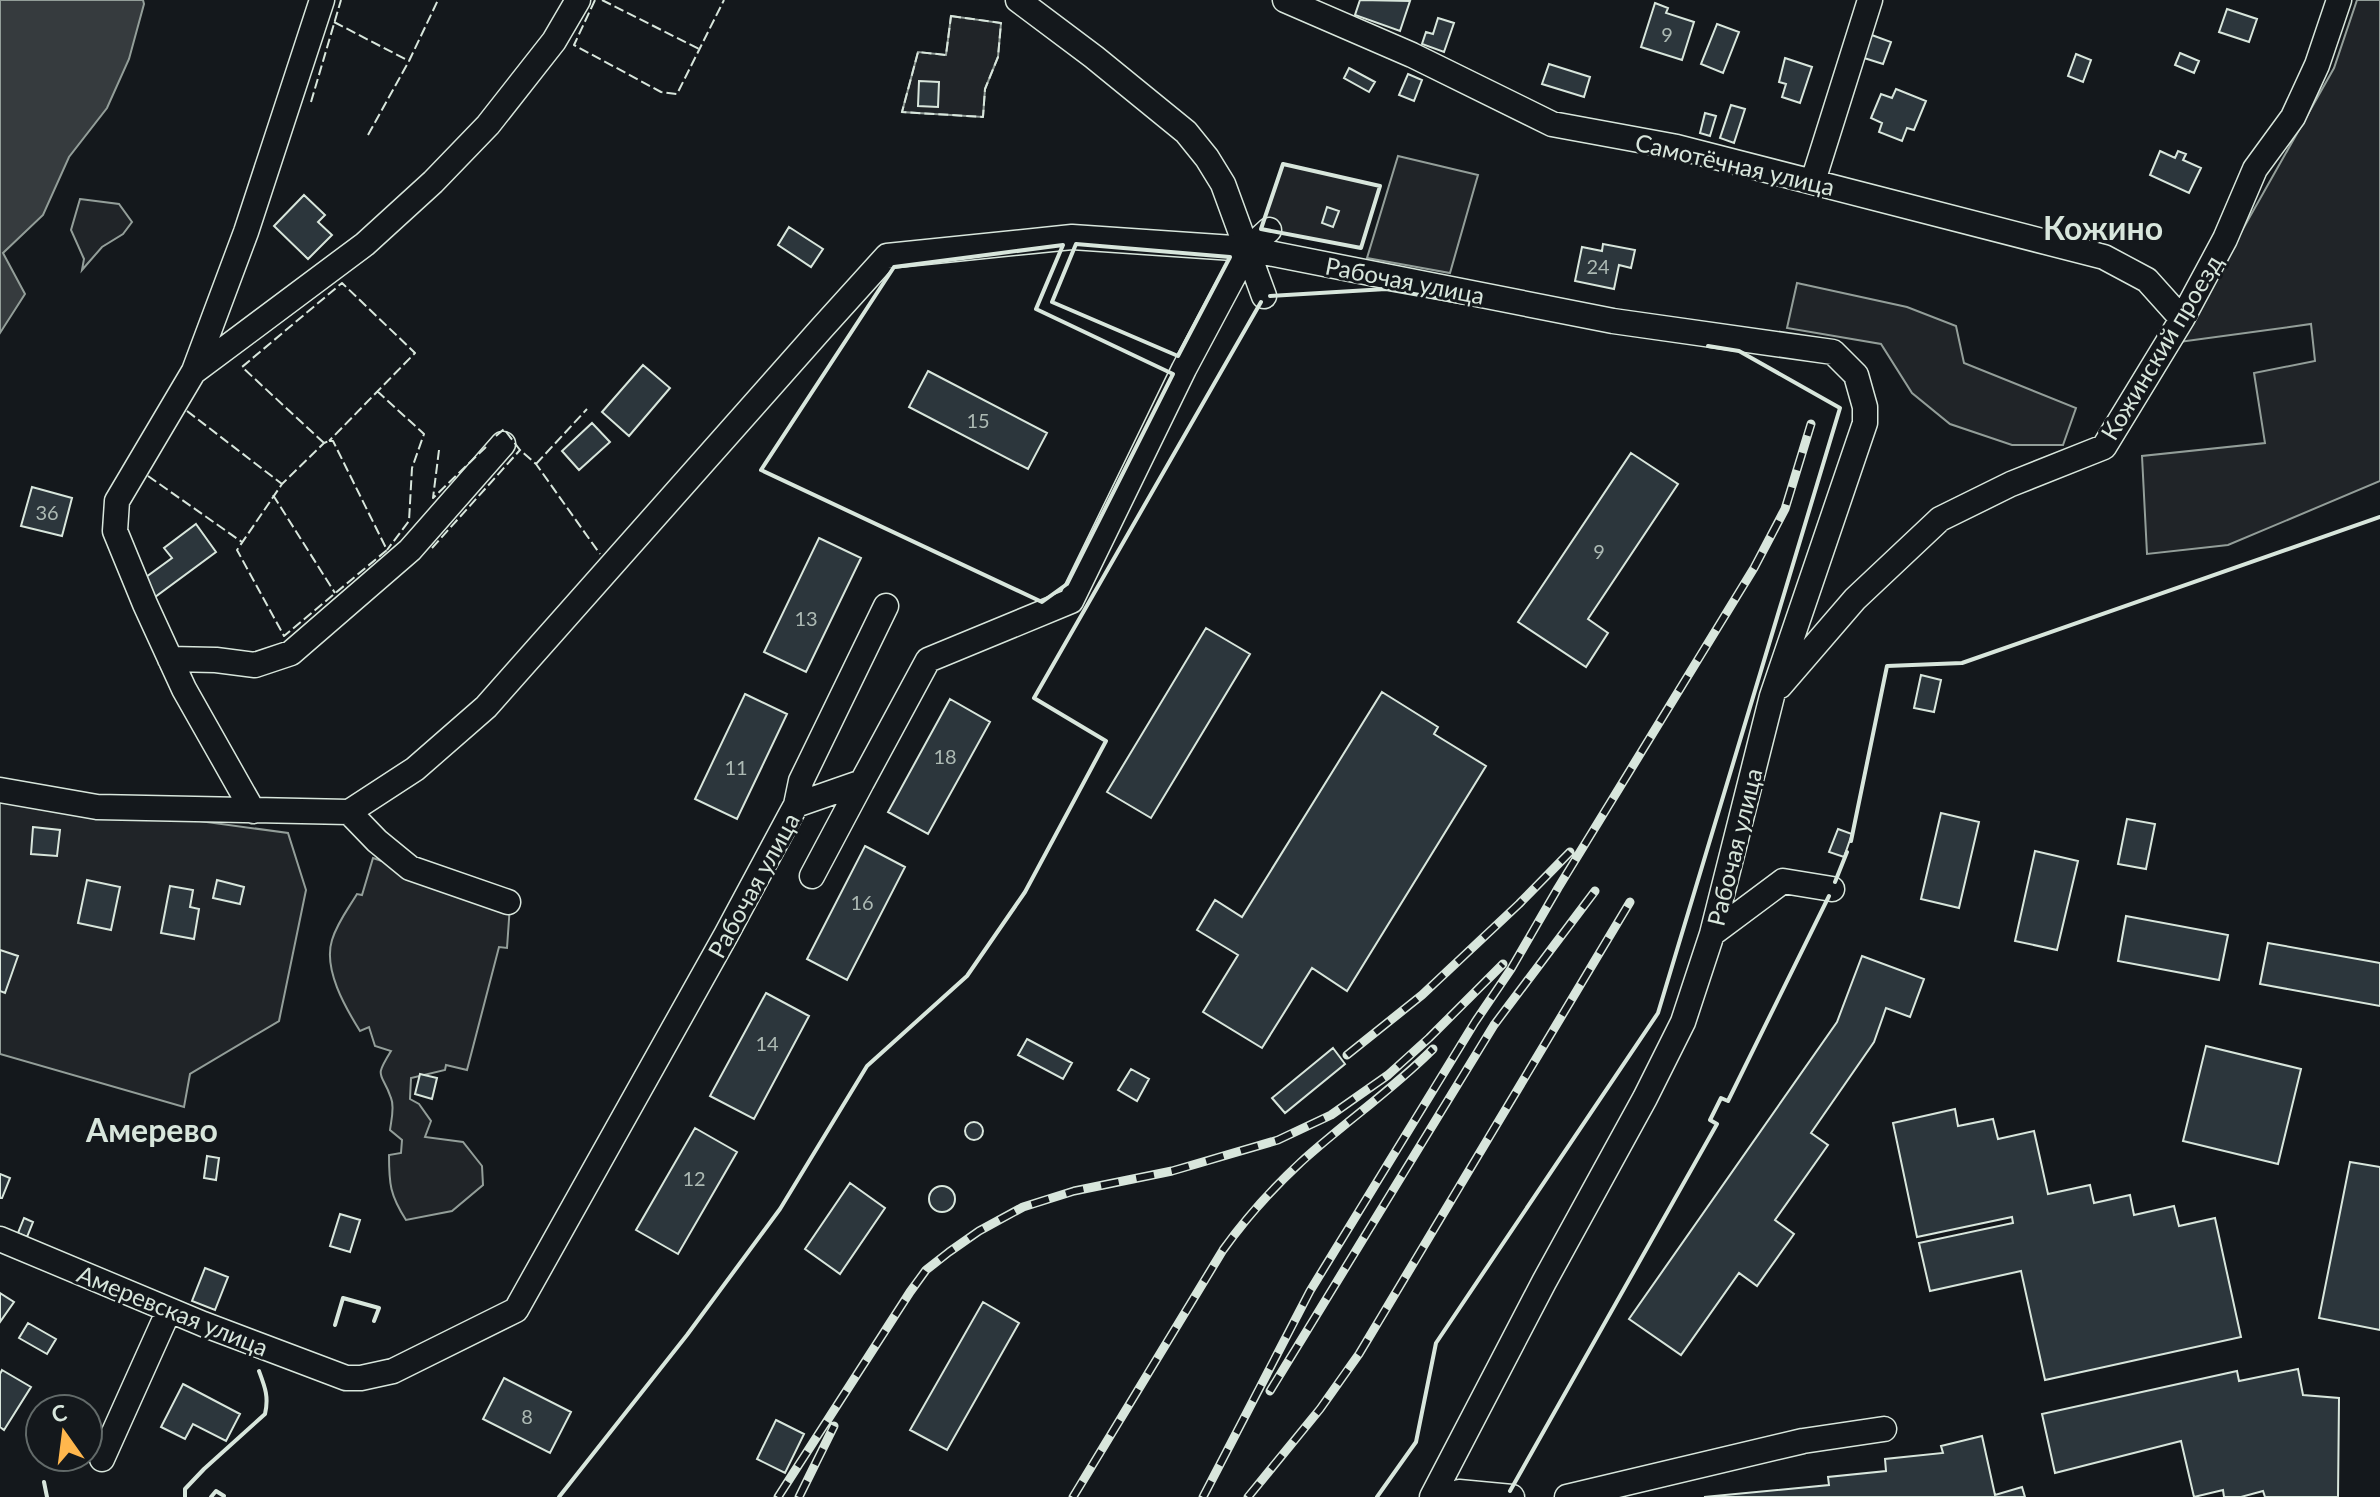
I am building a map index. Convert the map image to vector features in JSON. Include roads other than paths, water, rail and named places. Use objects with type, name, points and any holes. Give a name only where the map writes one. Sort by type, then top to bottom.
[{"type":"street","points":[[253,811],[170,659],[115,531],[117,501],[194,371],[246,232],[322,0]]},
{"type":"street","points":[[194,371],[365,244],[433,182],[488,125],[554,41],[578,0]]},
{"type":"street","points":[[1018,0],[1186,132],[1223,184],[1264,296]]},
{"type":"street","name":"Самотёчная улица","points":[[1285,0],[1412,55],[1552,124],[1677,147],[2104,257],[2147,280],[2182,319]]},
{"type":"street","points":[[1813,181],[1870,0]]},
{"type":"street","name":"Кожинский проезд","points":[[1772,696],[1855,599],[1940,519],[2011,484],[2104,447],[2182,319],[2225,239],[2255,169],[2293,117],[2317,65],[2339,0]]},
{"type":"street","points":[[812,876],[928,660],[1071,601],[1072,586],[1248,249],[1269,230]]},
{"type":"street","name":"Рабочая улица","points":[[349,812],[415,769],[486,707],[887,256],[1072,237],[1248,249],[1613,321],[1833,352],[1856,375],[1865,407],[1865,423],[1772,696],[1712,934],[1683,1022],[1432,1497]]},
{"type":"street","points":[[170,659],[255,665],[291,653],[410,550],[503,444]]},
{"type":"street","points":[[796,805],[801,781],[886,606]]},
{"type":"street","name":"Рабочая улица","points":[[346,1378],[393,1371],[516,1310],[796,805],[862,782]]},
{"type":"street","points":[[0,790],[97,807],[349,812],[377,841],[410,868],[508,902]]},
{"type":"street","points":[[1712,934],[1783,881],[1832,889]]},
{"type":"street","name":"Амеревская улица","points":[[0,1239],[169,1310],[346,1378]]},
{"type":"street","points":[[104,1455],[169,1310]]},
{"type":"street","points":[[1567,1497],[1803,1441],[1884,1429]]},
{"type":"street","points":[[1451,1497],[1459,1492],[1512,1497]]},
{"type":"railway","points":[[1203,1497],[1310,1291],[1475,1022],[1511,969],[1754,568],[1785,509],[1811,424]]},
{"type":"railway","points":[[1347,1055],[1422,995],[1570,852]]},
{"type":"railway","points":[[1270,1391],[1494,1025],[1595,891]]},
{"type":"railway","points":[[1248,1497],[1320,1409],[1359,1354],[1630,902]]},
{"type":"railway","points":[[778,1497],[910,1292],[926,1270],[949,1252],[1023,1207],[1074,1191],[1172,1171],[1278,1140],[1331,1115],[1388,1075],[1503,964]]},
{"type":"railway","points":[[1073,1497],[1223,1250],[1241,1227],[1301,1162],[1433,1049]]},
{"type":"railway","points":[[799,1497],[834,1426]]},
{"type":"district","name":"Кожино","points":[[2103,227]]},
{"type":"district","name":"Амерево","points":[[152,1129]]}]
